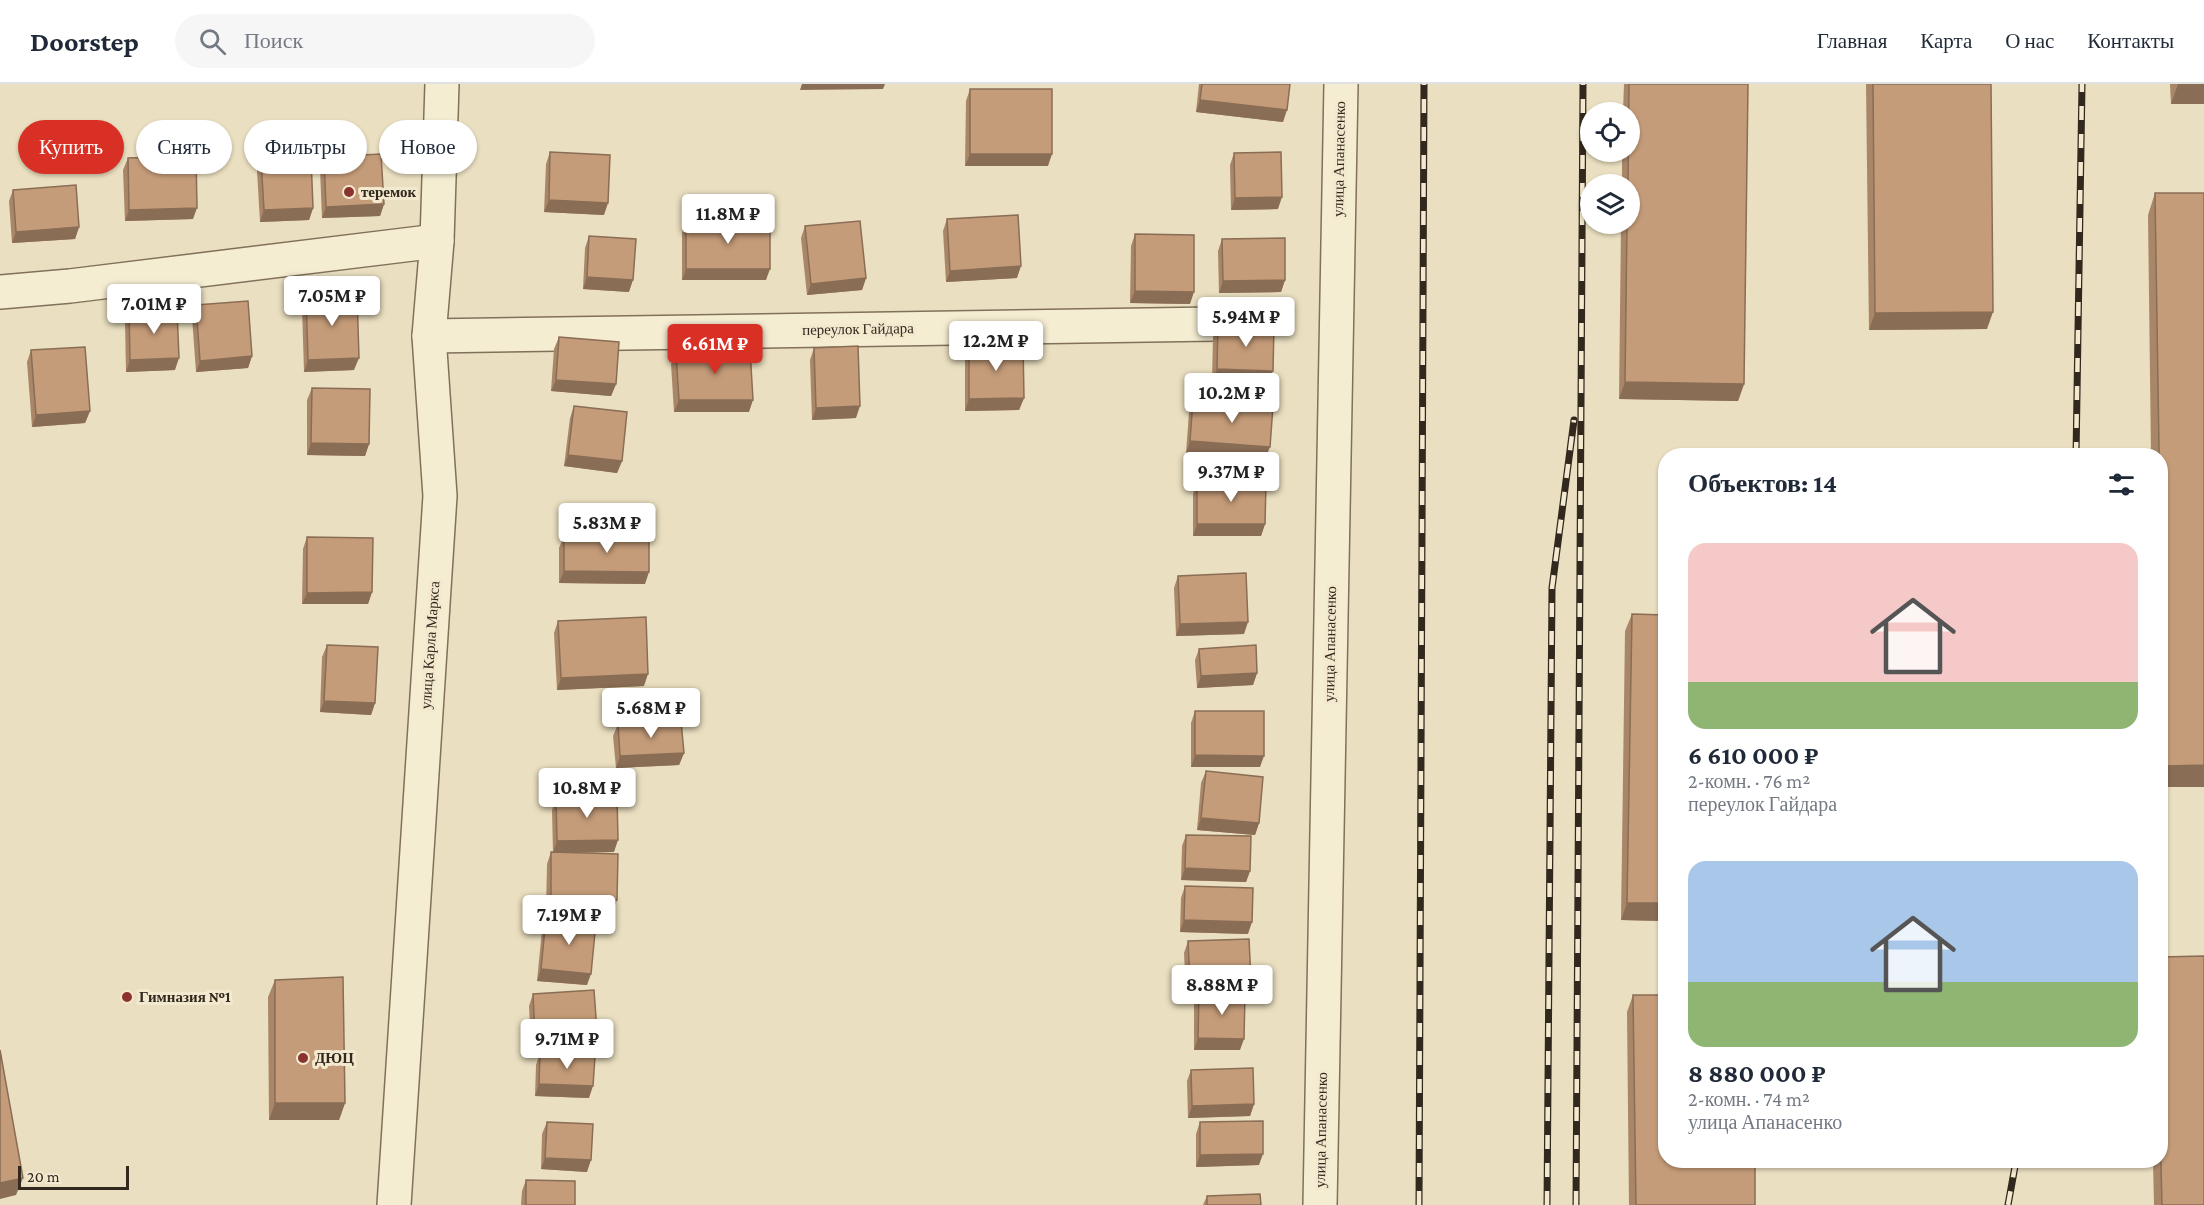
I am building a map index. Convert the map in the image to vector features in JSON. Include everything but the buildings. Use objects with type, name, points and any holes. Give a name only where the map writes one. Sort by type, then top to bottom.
[{"type":"street","name":"улица Карла Маркса","points":[[394,1205],[440,496],[429,336],[437,241],[442,84]]},
{"type":"street","name":"улица Апанасенко","points":[[1320,1205],[1341,84]]},
{"type":"street","points":[[0,292],[70,286],[437,241]]},
{"type":"street","name":"переулок Гайдара","points":[[429,336],[1214,324]]},
{"type":"railway","points":[[1419,1205],[1424,84]]},
{"type":"railway","points":[[1576,1205],[1583,84]]},
{"type":"railway","points":[[2076,448],[2082,84]]},
{"type":"railway","points":[[1547,1205],[1552,588],[1574,420]]},
{"type":"railway","points":[[2008,1205],[2015,1168]]},
{"type":"place","name":"теремок","points":[[349,192]]},
{"type":"place","name":"Гимназия №1","points":[[127,997]]},
{"type":"place","name":"ДЮЦ","points":[[303,1058]]}]
